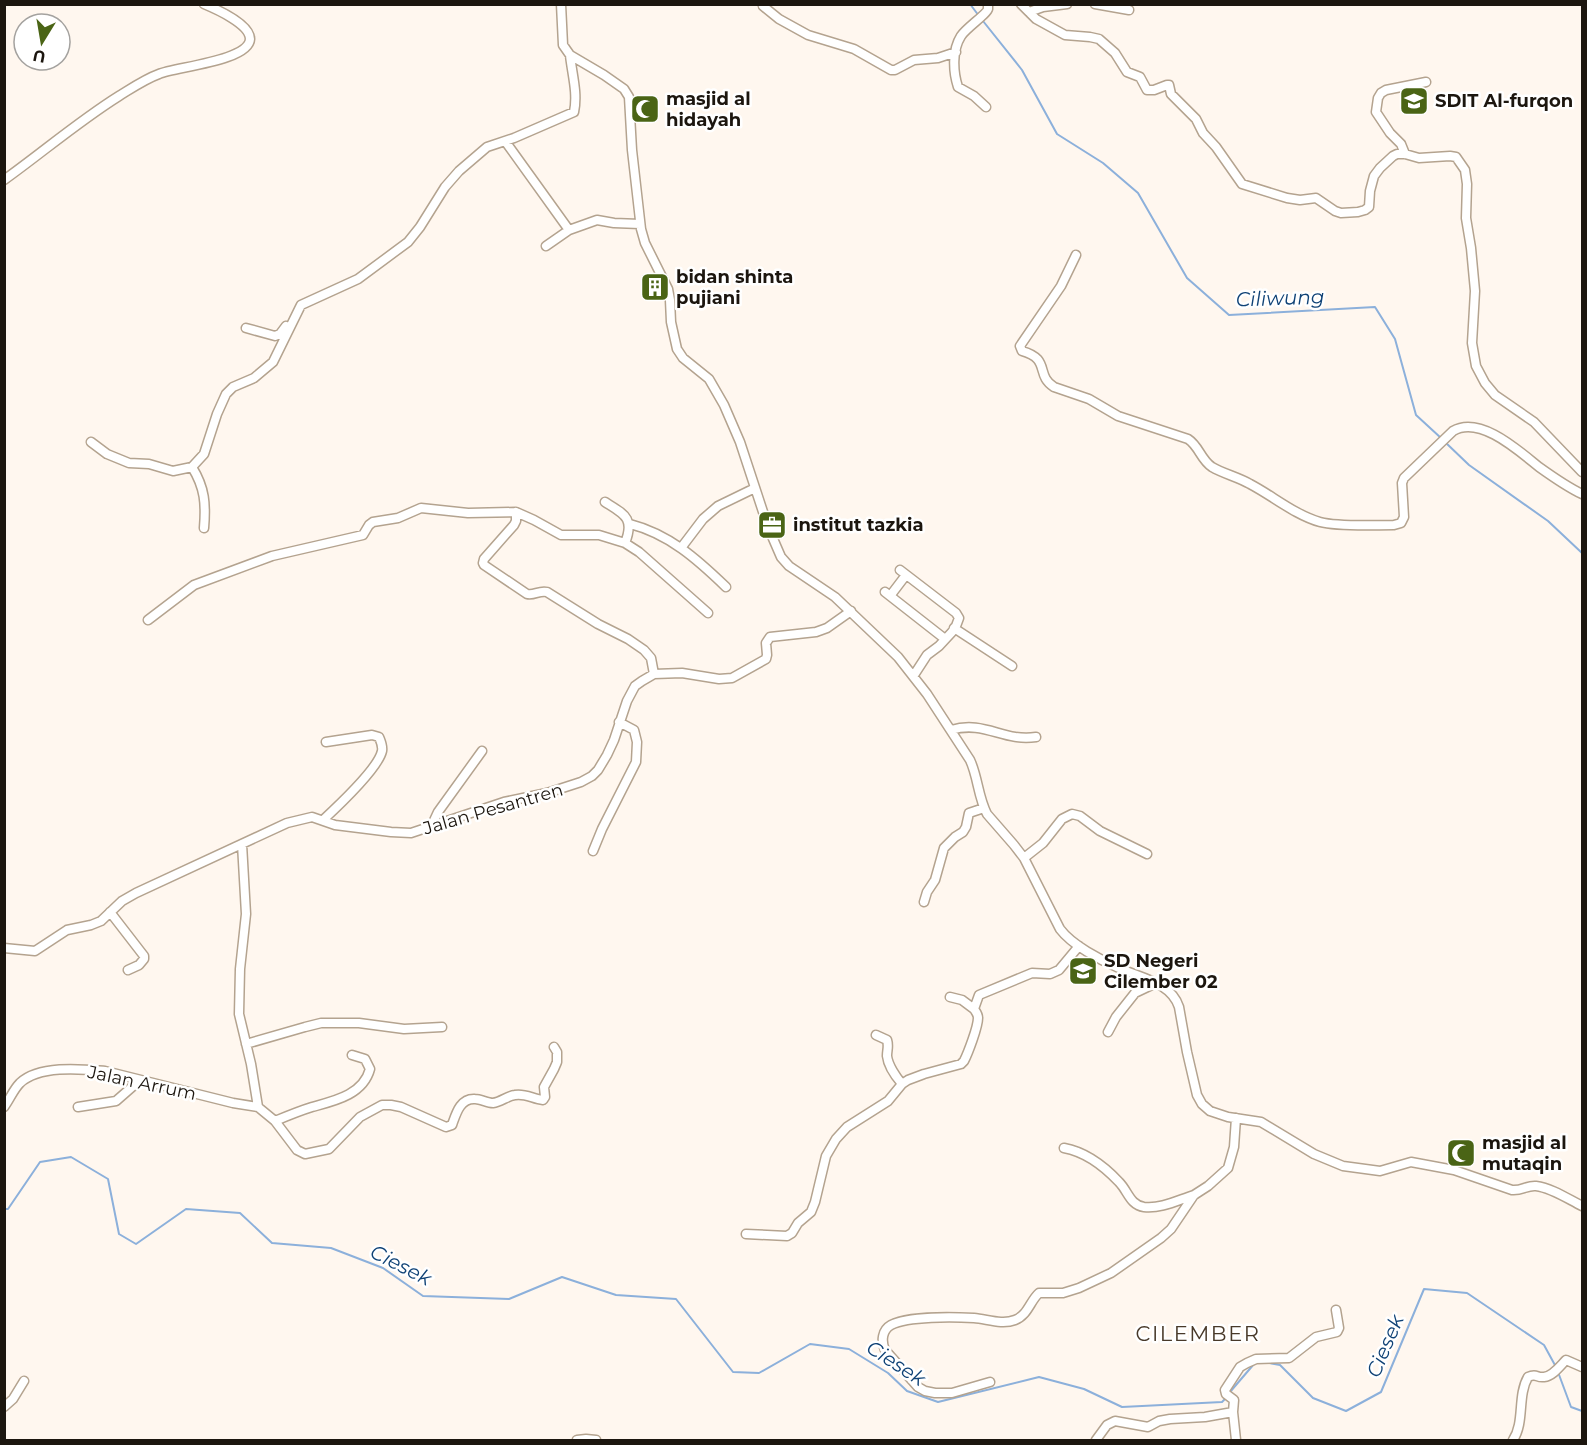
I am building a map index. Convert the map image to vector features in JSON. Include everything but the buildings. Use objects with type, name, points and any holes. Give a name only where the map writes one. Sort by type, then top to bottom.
[{"type":"street","points":[[4,180],[94,113],[142,82],[161,73],[225,58],[240,52],[247,46],[250,39],[242,26],[204,4]]},
{"type":"street","points":[[561,4],[563,45],[570,55],[604,75],[624,89],[628,95],[640,224],[645,243],[669,293],[671,322],[677,349],[683,358],[706,376],[718,394],[740,442],[779,554],[785,562],[822,587],[851,611],[914,675],[972,764],[984,808],[1024,858],[1060,929],[1067,937],[1112,965],[1156,983],[1170,992],[1178,1003],[1186,1052],[1198,1098],[1202,1104],[1210,1111],[1261,1122],[1314,1154],[1342,1166],[1380,1171],[1411,1161],[1454,1170],[1512,1190],[1519,1191],[1530,1186],[1539,1187],[1582,1206]]},
{"type":"street","points":[[1021,4],[1036,19],[1068,36],[1090,36],[1103,41],[1115,53],[1125,71],[1130,75],[1140,77],[1147,90],[1168,85],[1171,94],[1196,118],[1203,133],[1224,157],[1239,181],[1247,187],[1297,200],[1316,198],[1338,212],[1358,212],[1369,207],[1373,180],[1380,168],[1392,156],[1405,154],[1419,158],[1456,157],[1463,166],[1467,184],[1466,218],[1474,283],[1472,343],[1476,366],[1485,383],[1496,395],[1534,422],[1582,472]]},
{"type":"street","points":[[1029,12],[1043,7],[1067,4]]},
{"type":"street","points":[[1095,4],[1129,10]]},
{"type":"street","points":[[763,6],[779,19],[808,35],[854,49],[891,70],[896,70],[914,60],[938,58],[956,52]]},
{"type":"street","points":[[986,107],[974,96],[958,87],[955,69],[956,52],[961,36],[987,8]]},
{"type":"street","points":[[91,442],[104,452],[125,462],[149,464],[173,471],[192,468],[204,454],[226,394],[233,387],[254,378],[273,362],[301,305],[358,279],[408,242],[445,187],[459,171],[487,147],[573,112],[576,93],[570,55]]},
{"type":"street","points":[[1405,154],[1401,144],[1382,124],[1376,112],[1376,105],[1381,93],[1386,90],[1426,82]]},
{"type":"street","points":[[505,141],[569,230]]},
{"type":"street","points":[[546,246],[569,230],[597,220],[640,224]]},
{"type":"street","points":[[1077,255],[1061,286],[1020,346],[1022,351],[1038,359],[1051,386],[1089,399],[1118,416],[1188,440],[1211,467],[1247,482],[1296,512],[1329,524],[1399,524],[1404,517],[1402,490],[1404,478],[1453,431],[1462,427],[1482,429],[1504,440],[1564,485],[1582,494]]},
{"type":"street","points":[[246,328],[275,336],[291,323]]},
{"type":"street","points":[[192,468],[200,481],[205,500],[204,528]]},
{"type":"street","points":[[681,548],[703,519],[718,506],[755,488]]},
{"type":"street","points":[[605,502],[625,516],[630,524],[626,543]]},
{"type":"street","points":[[148,620],[194,585],[272,556],[363,535],[369,525],[376,521],[398,518],[421,508],[468,513],[516,512],[561,535],[599,535],[626,543],[708,613]]},
{"type":"street","points":[[516,512],[514,525],[485,558],[484,566],[527,594],[547,592],[598,624],[628,639],[651,658],[654,674],[685,673],[719,679],[735,677],[766,659],[768,655],[766,643],[770,637],[816,632],[851,611]]},
{"type":"street","points":[[630,524],[655,532],[681,548],[726,587]]},
{"type":"street","points":[[914,675],[927,655],[939,646],[945,639],[954,628],[958,618],[956,613],[903,572],[888,594],[945,639]]},
{"type":"street","points":[[954,628],[1012,666]]},
{"type":"street","name":"Jalan Pesantren","points":[[4,948],[35,951],[67,930],[96,923],[105,918],[122,901],[136,892],[287,823],[310,817],[332,825],[411,833],[504,802],[547,793],[586,780],[598,770],[608,755],[633,690],[654,674]]},
{"type":"street","points":[[593,851],[637,758],[634,730],[619,722]]},
{"type":"street","points":[[951,730],[975,727],[1011,736],[1036,737]]},
{"type":"street","points":[[323,820],[371,770],[381,755],[382,749],[379,738],[372,735],[326,741]]},
{"type":"street","points":[[431,827],[438,812],[482,752]]},
{"type":"street","points":[[924,902],[927,891],[935,880],[944,848],[963,832],[969,813],[984,808]]},
{"type":"street","points":[[1024,858],[1043,843],[1062,819],[1072,814],[1080,816],[1112,838],[1147,854]]},
{"type":"street","points":[[242,844],[246,914],[238,1004],[239,1018],[251,1064],[258,1107],[276,1121],[297,1150],[307,1154],[329,1149],[360,1116],[382,1105],[401,1107],[448,1126],[453,1123],[460,1106],[470,1100],[495,1103],[519,1094],[544,1100],[544,1086],[557,1062],[554,1047]]},
{"type":"street","points":[[110,912],[144,956],[139,965],[128,970]]},
{"type":"street","points":[[974,1009],[978,997],[983,992],[1032,973],[1057,972],[1079,946]]},
{"type":"street","points":[[1108,1032],[1116,1017],[1135,993],[1156,983]]},
{"type":"street","points":[[746,1234],[786,1236],[790,1234],[798,1223],[812,1212],[824,1163],[836,1139],[847,1126],[888,1101],[908,1080],[964,1062],[974,1035],[978,1015],[962,1000],[950,997]]},
{"type":"street","points":[[246,1044],[321,1023],[359,1023],[404,1029],[442,1028]]},
{"type":"street","points":[[876,1035],[887,1040],[887,1059],[902,1084]]},
{"type":"street","points":[[276,1121],[343,1098],[356,1089],[368,1076],[370,1069],[365,1059],[352,1055]]},
{"type":"street","name":"Jalan Arrum","points":[[4,1107],[13,1092],[31,1075],[47,1071],[83,1070],[141,1080],[258,1107]]},
{"type":"street","points":[[78,1107],[116,1101],[141,1080]]},
{"type":"street","points":[[1064,1148],[1090,1157],[1121,1183],[1131,1200],[1140,1206],[1157,1207],[1194,1195],[1228,1168],[1234,1147],[1236,1118]]},
{"type":"street","points":[[990,1382],[952,1393],[921,1390],[885,1350],[884,1332],[892,1325],[913,1320],[950,1317],[1001,1322],[1018,1319],[1039,1293],[1071,1291],[1128,1263],[1166,1234],[1194,1195]]},
{"type":"street","points":[[1236,1440],[1234,1404],[1225,1390],[1240,1367],[1256,1359],[1289,1358],[1316,1337],[1338,1331],[1336,1310]]},
{"type":"street","points":[[1513,1440],[1517,1432],[1526,1379],[1532,1375],[1545,1377],[1553,1373],[1566,1360],[1582,1367]]},
{"type":"street","points":[[4,1407],[13,1399],[24,1381]]},
{"type":"street","points":[[1096,1440],[1107,1425],[1115,1421],[1148,1426],[1170,1419],[1205,1417],[1233,1412]]},
{"type":"street","points":[[577,1440],[596,1440]]},
{"type":"waterway","name":"Ciliwung","points":[[970,4],[979,16]]},
{"type":"waterway","name":"Ciliwung","points":[[983,21],[1022,70],[1057,134],[1103,163],[1138,193],[1187,278],[1229,315],[1375,307],[1395,339],[1416,415],[1441,438]]},
{"type":"waterway","name":"Ciliwung","points":[[1445,442],[1469,465],[1548,521],[1582,553]]},
{"type":"waterway","name":"Ciesek","points":[[4,1209],[8,1209],[40,1162],[71,1157],[108,1179],[119,1234],[136,1244],[186,1209],[240,1213],[272,1243],[331,1248],[383,1268],[423,1296],[509,1299],[562,1277],[616,1295],[676,1299],[733,1372],[759,1373],[810,1344],[849,1349],[888,1373],[907,1391],[938,1402],[1039,1377],[1084,1389],[1122,1407],[1222,1402],[1227,1397]]},
{"type":"waterway","name":"Ciesek","points":[[1264,1362],[1280,1365],[1313,1398],[1346,1411],[1381,1392],[1424,1289],[1467,1293],[1544,1345],[1556,1367]]},
{"type":"waterway","name":"Ciesek","points":[[1230,1392],[1254,1364]]},
{"type":"waterway","name":"Ciesek","points":[[1558,1372],[1571,1407],[1582,1411]]},
{"type":"place","name":"SDIT Al-furqon","points":[[1414,101]]},
{"type":"place","name":"masjid al hidayah","points":[[645,109]]},
{"type":"place","name":"bidan shinta pujiani","points":[[655,287]]},
{"type":"place","name":"institut tazkia","points":[[772,525]]},
{"type":"place","name":"SD Negeri Cilember 02","points":[[1083,971]]},
{"type":"place","name":"masjid al mutaqin","points":[[1461,1153]]},
{"type":"district","name":"CILEMBER","points":[[1198,1334]]}]
